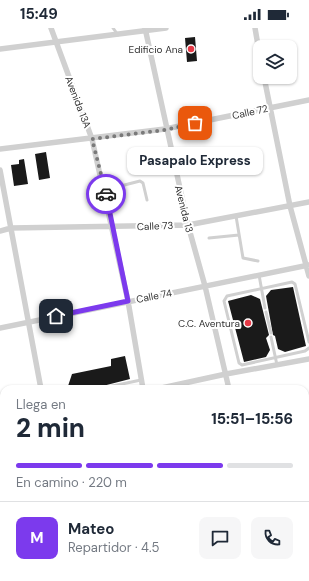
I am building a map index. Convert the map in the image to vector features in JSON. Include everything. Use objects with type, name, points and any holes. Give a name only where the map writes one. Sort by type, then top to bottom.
[{"type":"street","name":"Avenida 13A","points":[[51,28],[92,139],[105,190],[128,301],[142,385]]},
{"type":"street","points":[[0,50],[166,28]]},
{"type":"street","points":[[255,28],[257,40]]},
{"type":"street","name":"Avenida 13","points":[[145,30],[165,130],[188,225],[205,286],[228,385]]},
{"type":"street","points":[[265,84],[290,206],[308,265],[309,276]]},
{"type":"street","name":"Calle 72","points":[[0,149],[165,130],[309,100]]},
{"type":"street","points":[[0,170],[39,385]]},
{"type":"street","name":"Calle 73","points":[[0,231],[11,228],[113,228],[188,225],[309,202]]},
{"type":"street","name":"Calle 74","points":[[0,328],[308,265]]},
{"type":"street","points":[[175,385],[309,359]]},
{"type":"lane","points":[[113,28],[118,35]]},
{"type":"lane","points":[[105,190],[140,181],[143,183],[147,200]]},
{"type":"lane","points":[[236,216],[243,258],[258,261]]},
{"type":"lane","points":[[209,238],[239,235]]},
{"type":"lane","points":[[258,275],[277,365]]},
{"type":"lane","points":[[309,342],[296,284],[292,282],[227,296],[224,301],[239,363],[242,365],[305,351],[309,348]]},
{"type":"lane","points":[[117,385],[141,380]]},
{"type":"building","name":"Edificio Ana","points":[[195,37],[197,61],[187,62],[185,38]]},
{"type":"building","points":[[46,152],[50,178],[39,180],[35,154]]},
{"type":"building","points":[[24,159],[28,184],[14,186],[11,165],[19,164],[19,160]]},
{"type":"building","points":[[293,287],[306,346],[285,352],[278,349],[275,336],[273,335],[266,296],[271,290]]},
{"type":"building","points":[[251,295],[260,299],[269,335],[266,338],[270,350],[266,357],[244,362],[228,301]]},
{"type":"building","points":[[125,356],[130,379],[107,385],[68,385],[72,374],[111,366],[111,359]]},
{"type":"way so far","points":[[106,194],[92,139],[165,130],[195,123]]},
{"type":"place","name":"Edificio Ana","points":[[191,49]]},
{"type":"place","name":"Pasapalo Express","points":[[195,123]]},
{"type":"place","name":"C.C. Aventura","points":[[248,323]]},
{"type":"route","points":[[56,316],[128,301],[106,194]]}]
